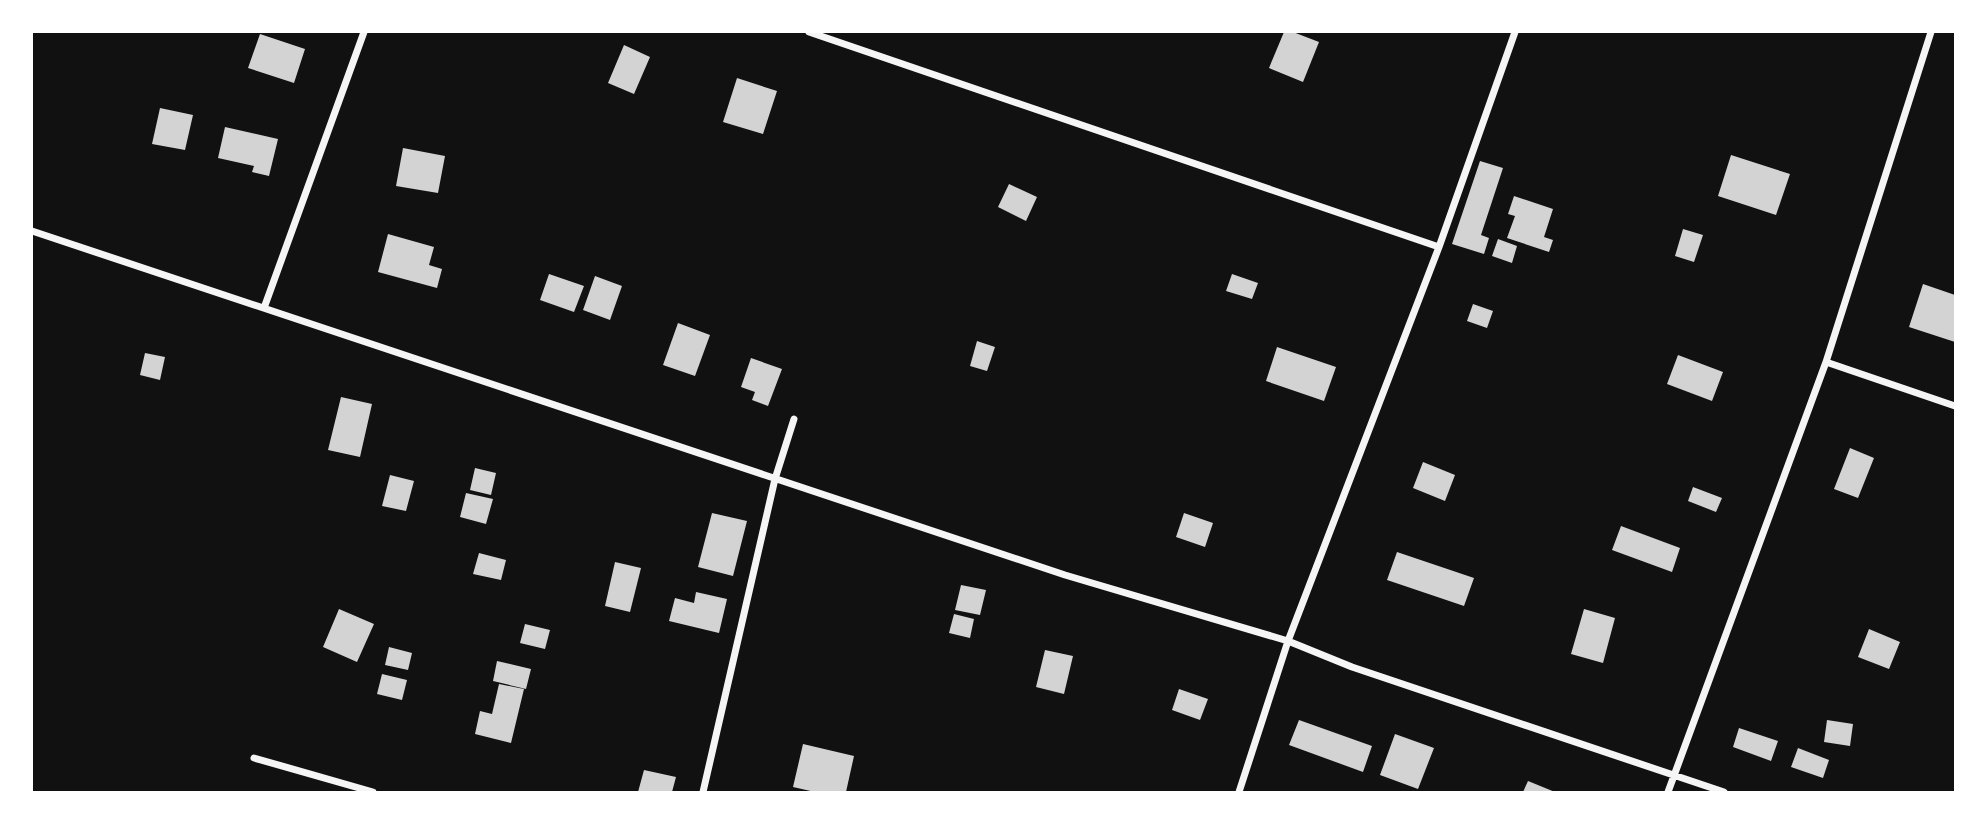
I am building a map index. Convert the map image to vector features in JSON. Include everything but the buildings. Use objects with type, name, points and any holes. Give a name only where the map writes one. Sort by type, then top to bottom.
[{"type":"street","points":[[264,308],[364,32]]},
{"type":"street","points":[[809,32],[1439,247]]},
{"type":"street","points":[[1239,793],[1288,641],[1439,247],[1515,32]]},
{"type":"street","points":[[1668,793],[1826,362],[1931,32]]},
{"type":"street","points":[[32,231],[1065,575],[1288,641],[1352,667],[1724,793]]},
{"type":"street","points":[[1826,362],[1955,407]]},
{"type":"street","points":[[703,793],[775,479],[794,419]]},
{"type":"street","points":[[254,758],[373,793]]}]
